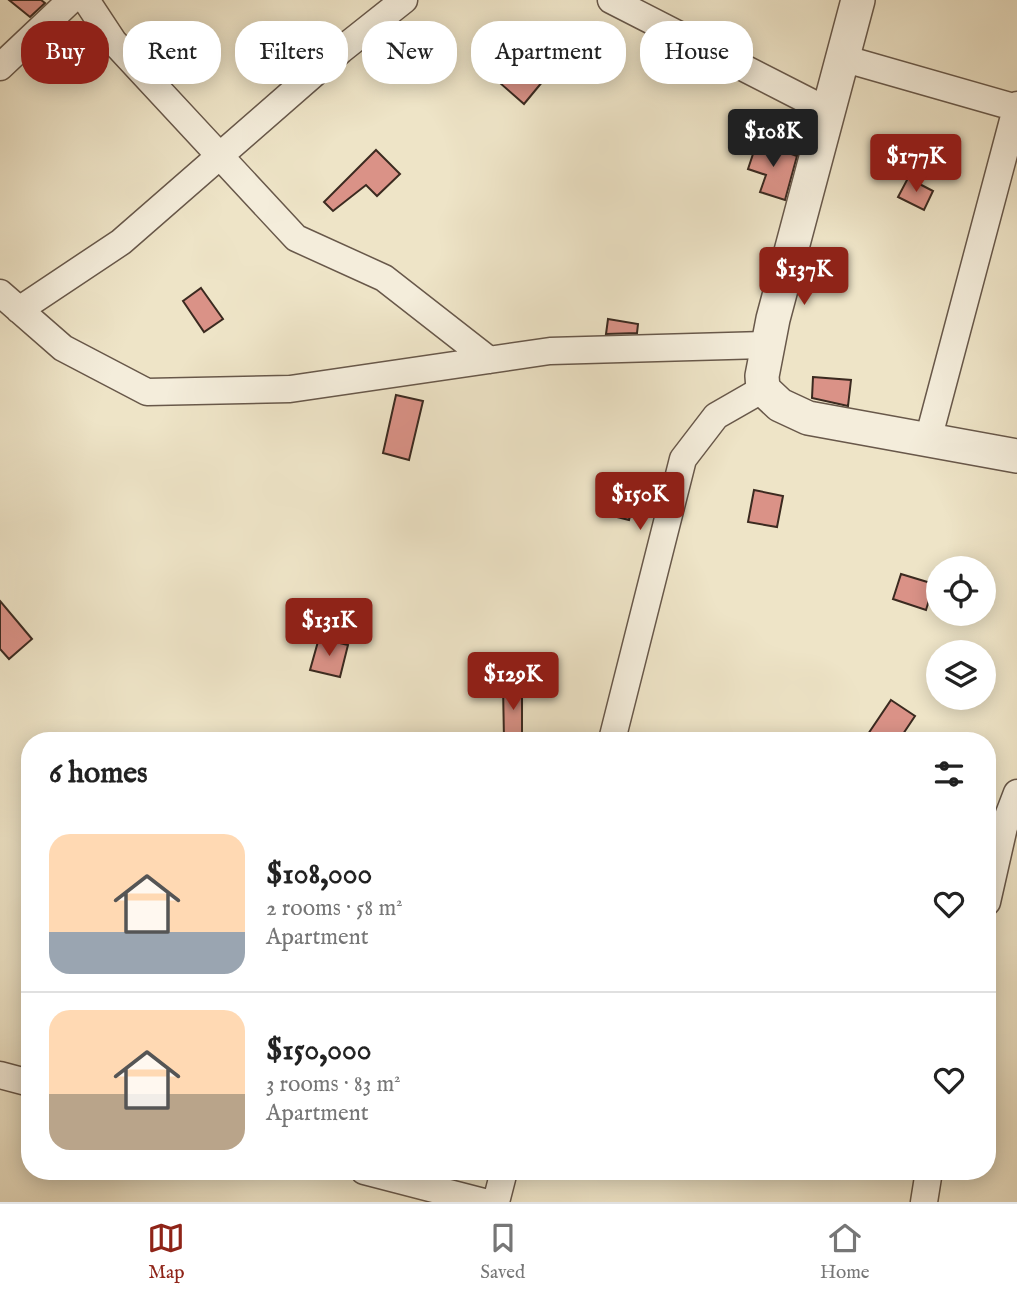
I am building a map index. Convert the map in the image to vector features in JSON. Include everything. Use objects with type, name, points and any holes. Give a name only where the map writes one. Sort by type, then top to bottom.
[{"type":"street","points":[[0,66],[71,0]]},
{"type":"street","points":[[86,0],[113,41],[296,238],[384,278],[489,360]]},
{"type":"street","points":[[404,0],[341,50],[121,242],[10,301],[63,348],[147,392],[290,388],[550,351],[768,345]]},
{"type":"street","points":[[611,0],[828,111]]},
{"type":"street","points":[[858,0],[768,345],[762,376],[763,389],[780,405],[808,418],[1017,456]]},
{"type":"street","points":[[842,58],[1017,107],[928,440]]},
{"type":"street","points":[[614,732],[683,459],[716,416],[763,389]]},
{"type":"street","points":[[996,862],[1004,827],[1017,793]]},
{"type":"street","points":[[0,1075],[21,1081]]},
{"type":"street","points":[[399,1180],[484,1202]]},
{"type":"street","points":[[496,1202],[502,1180]]},
{"type":"street","points":[[924,1202],[928,1180]]},
{"type":"building","points":[[9,0],[41,0],[45,3],[30,17]]},
{"type":"building","points":[[501,84],[541,84],[524,104]]},
{"type":"building","points":[[757,142],[797,156],[785,200],[760,192],[766,175],[748,169]]},
{"type":"building","points":[[376,150],[400,174],[377,196],[366,185],[333,211],[324,202]]},
{"type":"building","points":[[908,178],[933,191],[924,210],[898,197]]},
{"type":"building","points":[[201,288],[223,319],[204,332],[183,301]]},
{"type":"building","points":[[608,319],[638,324],[637,333],[606,334]]},
{"type":"building","points":[[813,377],[851,380],[848,406],[812,398]]},
{"type":"building","points":[[396,395],[423,401],[409,460],[383,453]]},
{"type":"building","points":[[618,482],[638,487],[629,520],[609,515]]},
{"type":"building","points":[[754,490],[783,496],[777,527],[748,522]]},
{"type":"building","points":[[901,574],[926,582],[926,610],[893,599]]},
{"type":"building","points":[[0,601],[32,639],[9,659],[0,649]]},
{"type":"building","points":[[319,638],[348,645],[340,677],[310,670]]},
{"type":"building","points":[[503,685],[522,685],[522,732],[504,732]]},
{"type":"building","points":[[891,700],[915,716],[904,732],[869,732]]}]
